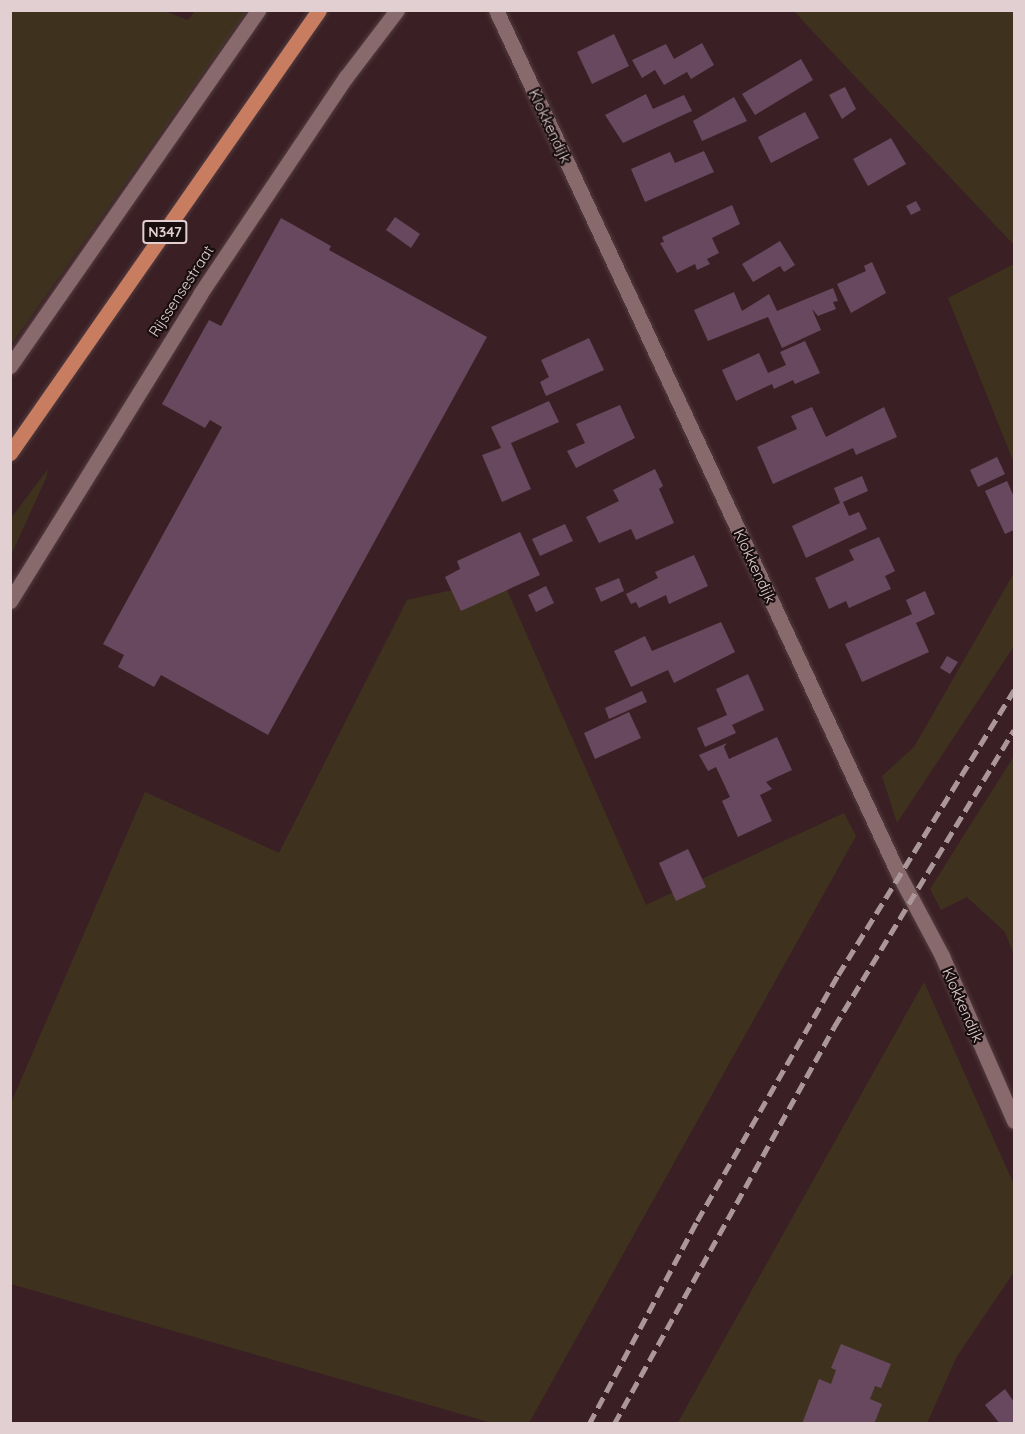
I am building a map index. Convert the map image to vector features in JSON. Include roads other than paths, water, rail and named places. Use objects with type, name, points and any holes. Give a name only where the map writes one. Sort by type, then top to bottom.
[{"type":"main road","name":"N347","points":[[10,453],[319,10]]},
{"type":"street","points":[[10,366],[258,10]]},
{"type":"street","name":"Rijssensestraat","points":[[10,602],[200,294],[346,77],[397,10]]},
{"type":"street","name":"Klokkendijk","points":[[496,10],[899,875],[942,956],[1014,1121]]},
{"type":"railway","points":[[589,1424],[697,1221],[838,975],[1014,690]]},
{"type":"railway","points":[[614,1424],[834,1027],[1014,730]]}]
